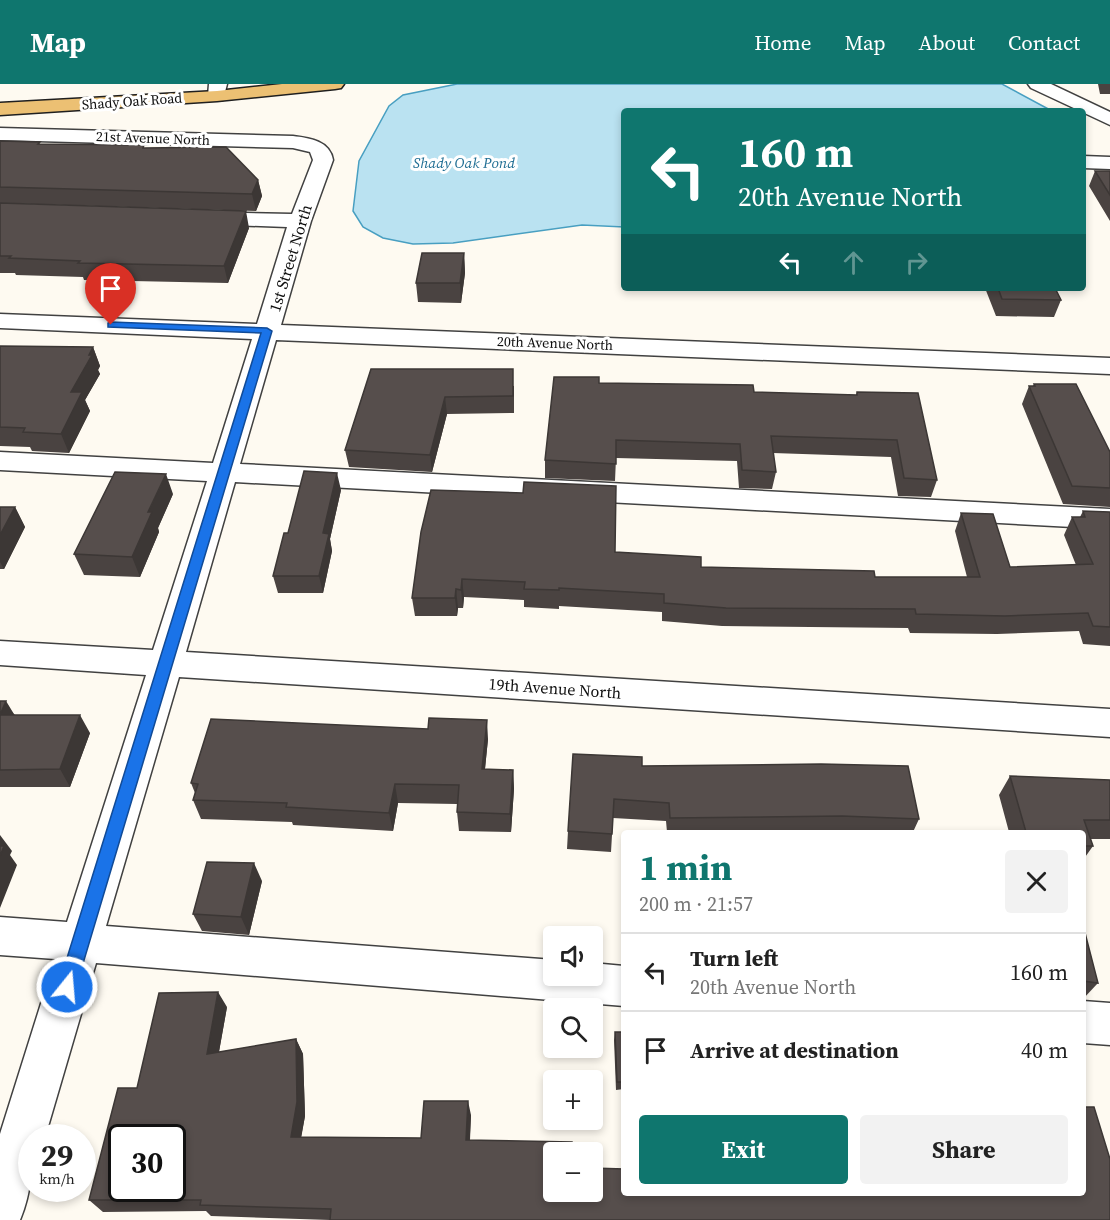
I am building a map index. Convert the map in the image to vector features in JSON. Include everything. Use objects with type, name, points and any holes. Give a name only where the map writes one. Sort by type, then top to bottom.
[{"type":"main road","name":"Shady Oak Road","points":[[0,92],[152,84]]},
{"type":"main road","name":"Shady Oak Road","points":[[0,109],[218,90],[335,84]]},
{"type":"street","points":[[1037,84],[1110,119]]},
{"type":"street","name":"21st Avenue North","points":[[0,134],[306,144]]},
{"type":"street","name":"1st Street North","points":[[0,1210],[80,942],[168,663],[300,221],[323,160],[323,154],[319,149],[306,144]]},
{"type":"street","points":[[1086,162],[1110,163]]},
{"type":"street","points":[[185,217],[300,221]]},
{"type":"street","name":"20th Avenue North","points":[[0,321],[1110,366]]},
{"type":"street","points":[[0,461],[1110,519]]},
{"type":"street","name":"19th Avenue North","points":[[0,653],[1110,723]]},
{"type":"street","points":[[0,936],[621,986]]},
{"type":"street","points":[[1086,1022],[1110,1024]]},
{"type":"water","name":"Shady Oak Pond","points":[[457,84],[1002,84],[1046,108],[621,108],[621,227],[582,225],[453,243],[413,244],[383,238],[363,227],[353,211],[359,161],[389,106],[403,95]]},
{"type":"building","points":[[0,141],[40,142],[38,144],[144,145],[143,148],[226,147],[258,180],[252,194],[0,187]]},
{"type":"building","points":[[1095,171],[1110,171],[1110,195]]},
{"type":"building","points":[[0,203],[246,211],[224,266],[78,263],[80,261],[0,256]]},
{"type":"building","points":[[422,253],[464,253],[460,283],[416,283]]},
{"type":"building","points":[[999,291],[1056,291],[1061,300],[1002,299]]},
{"type":"building","points":[[0,346],[93,347],[89,355],[92,355],[71,392],[82,392],[61,434],[23,432],[25,428],[0,427]]},
{"type":"building","points":[[371,369],[513,369],[513,396],[445,397],[430,455],[345,450]]},
{"type":"building","points":[[554,377],[599,377],[599,383],[753,385],[754,392],[857,395],[857,392],[918,393],[937,480],[904,478],[897,440],[771,436],[776,472],[742,470],[740,444],[616,440],[616,464],[545,460]]},
{"type":"building","points":[[1034,384],[1076,384],[1110,452],[1110,488],[1072,486],[1029,386],[1035,386]]},
{"type":"building","points":[[304,471],[337,473],[323,533],[329,534],[319,576],[273,576],[284,533],[288,533]]},
{"type":"building","points":[[115,472],[166,474],[148,512],[152,512],[132,557],[74,554]]},
{"type":"building","points":[[524,482],[616,486],[615,552],[701,557],[701,567],[874,571],[875,577],[980,577],[961,513],[993,514],[1010,567],[1093,564],[1072,517],[1085,517],[1083,511],[1110,512],[1110,627],[1093,626],[1088,613],[1005,616],[916,614],[915,609],[726,608],[664,603],[664,594],[559,588],[559,590],[524,589],[525,582],[462,579],[461,590],[456,589],[455,598],[412,598],[421,532],[431,490],[523,493]]},
{"type":"building","points":[[0,507],[15,507],[0,535]]},
{"type":"building","points":[[0,701],[6,701],[0,715]]},
{"type":"building","points":[[0,715],[80,715],[60,769],[0,770]]},
{"type":"building","points":[[429,718],[487,720],[482,769],[513,770],[510,814],[457,812],[459,785],[395,784],[389,813],[286,807],[287,803],[193,800],[198,784],[191,783],[211,719],[428,729]]},
{"type":"building","points":[[573,754],[642,757],[642,766],[821,764],[908,766],[919,819],[842,816],[670,818],[669,803],[614,799],[612,834],[568,831]]},
{"type":"building","points":[[1010,776],[1110,780],[1110,820],[1084,820],[1093,846],[1086,846],[1086,830],[1025,830]]},
{"type":"building","points":[[207,862],[254,863],[241,917],[193,914]]},
{"type":"building","points":[[1086,937],[1098,983],[1086,981]]},
{"type":"building","points":[[218,992],[207,1054],[296,1039],[297,1102],[291,1137],[421,1138],[424,1101],[468,1101],[466,1140],[572,1142],[543,1142],[543,1202],[603,1202],[603,1168],[621,1169],[621,1196],[1086,1196],[1086,1107],[1094,1107],[1110,1159],[1110,1220],[330,1220],[331,1209],[200,1205],[201,1200],[186,1200],[186,1124],[109,1124],[118,1088],[137,1088],[159,993]]},
{"type":"building","points":[[615,1032],[621,1032],[621,1082],[617,1082]]},
{"type":"building","points":[[108,1127],[108,1200],[96,1200],[96,1173]]},
{"type":"route","points":[[67,987],[168,663],[267,331],[111,325]]}]
